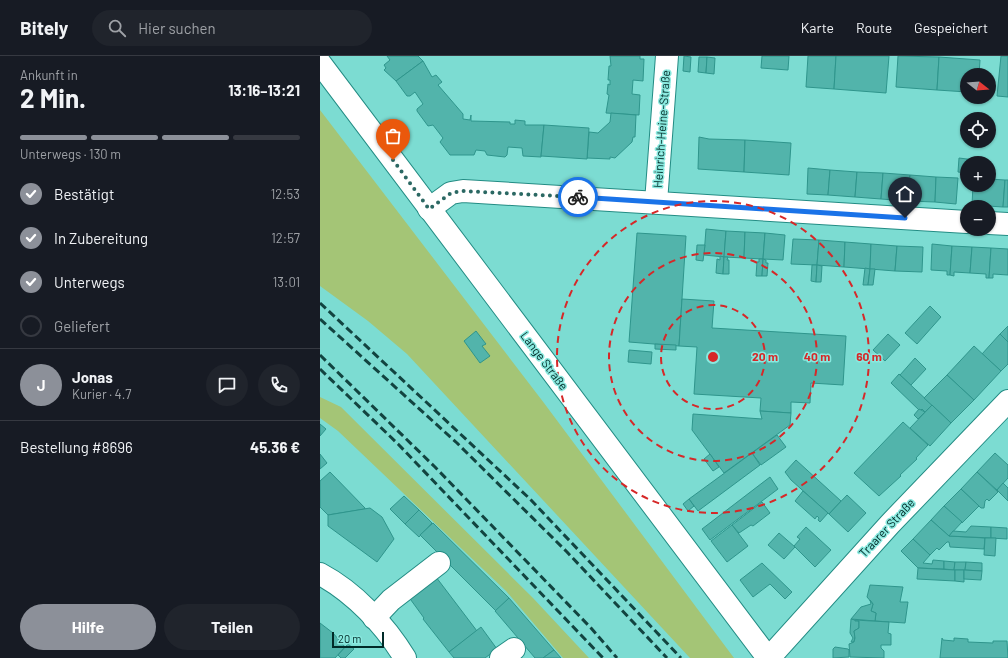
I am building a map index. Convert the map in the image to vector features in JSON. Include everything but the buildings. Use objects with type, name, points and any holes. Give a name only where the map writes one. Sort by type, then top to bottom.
[{"type":"street","name":"Heinrich-Heine-Straße","points":[[656,202],[667,56]]},
{"type":"street","name":"Lange Straße","points":[[320,63],[768,658]]},
{"type":"street","points":[[429,209],[451,193],[463,191],[960,222]]},
{"type":"street","points":[[996,223],[1008,224]]},
{"type":"street","name":"Traarer Straße","points":[[768,658],[890,524],[1008,401]]},
{"type":"street","points":[[374,618],[392,600],[439,563]]},
{"type":"street","points":[[320,574],[334,581],[361,604],[388,634],[405,658]]},
{"type":"green space","points":[[320,110],[544,403],[734,658],[690,658],[407,354],[368,321],[320,286]]},
{"type":"green space","points":[[320,397],[341,407],[533,598],[589,658],[563,658],[506,591],[338,431],[320,418]]},
{"type":"railway","points":[[320,303],[530,499],[681,658]]},
{"type":"railway","points":[[320,319],[457,443],[567,552],[667,658]]},
{"type":"railway","points":[[320,355],[435,467],[591,628],[617,658]]},
{"type":"railway","points":[[320,369],[398,444],[603,658]]},
{"type":"way so far","points":[[393,160],[429,209],[451,193],[463,191],[578,197]]},
{"type":"route","points":[[578,197],[905,218]]}]
